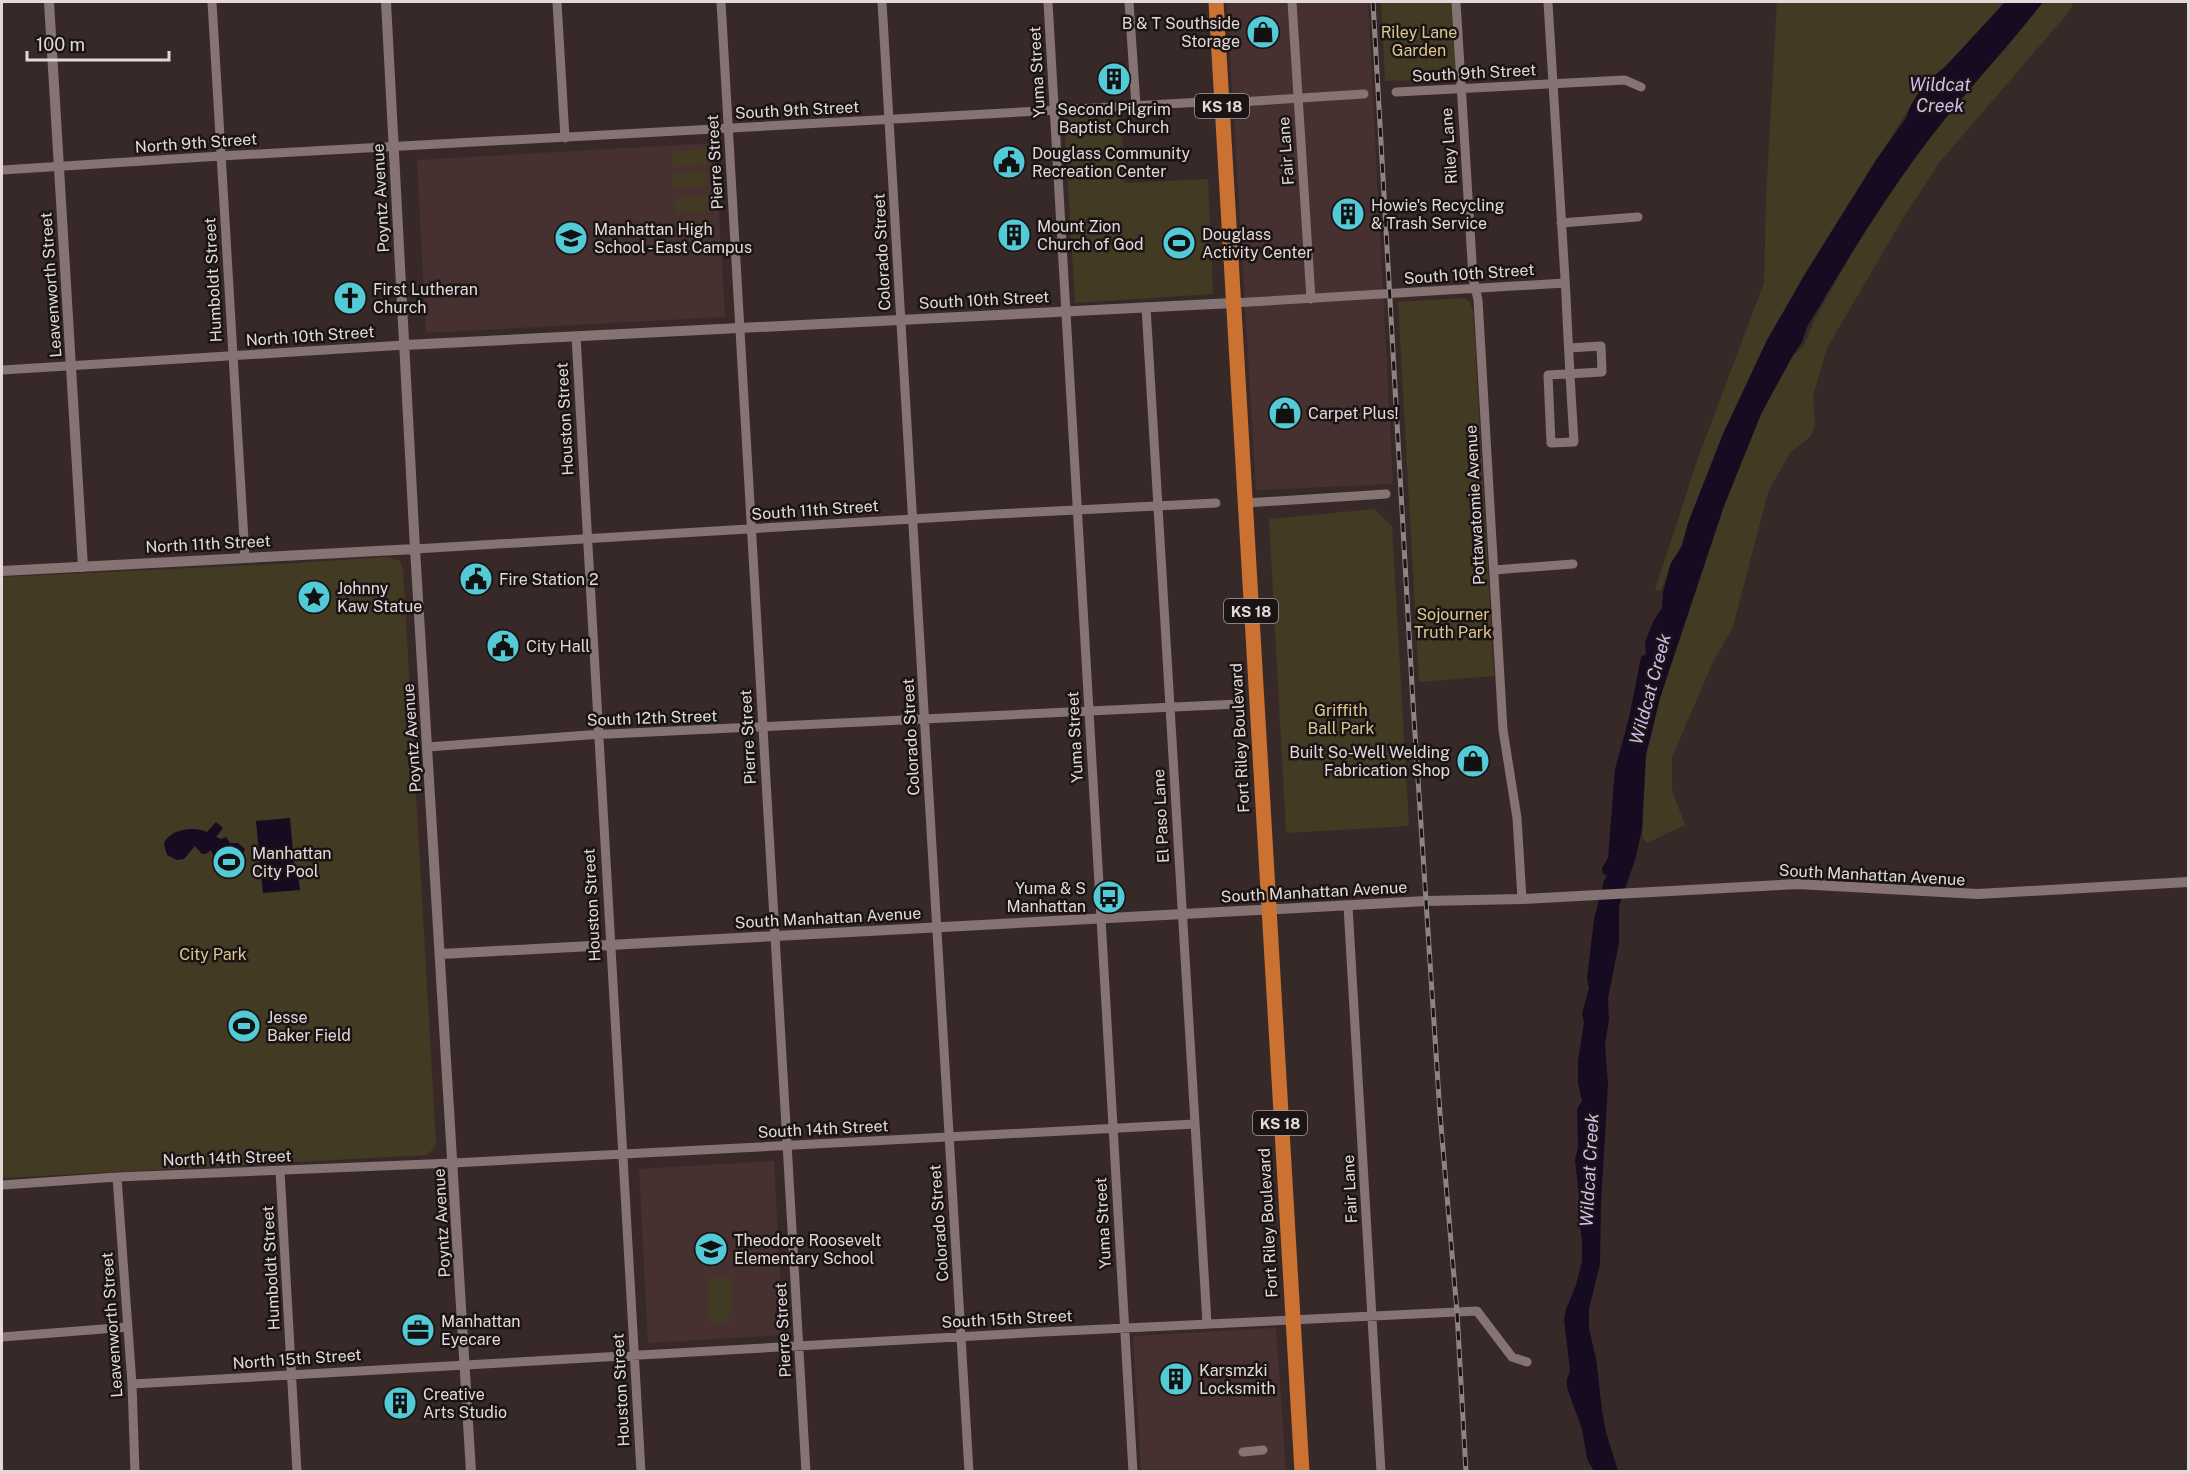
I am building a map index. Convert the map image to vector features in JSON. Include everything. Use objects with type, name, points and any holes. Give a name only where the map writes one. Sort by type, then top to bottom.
[{"type":"highway","name":"Fort Riley Boulevard","points":[[1216,2],[1302,1472]]},
{"type":"street","name":"Leavenworth Street","points":[[49,2],[83,567]]},
{"type":"street","name":"Humboldt Street","points":[[212,2],[244,557]]},
{"type":"street","name":"Poyntz Avenue","points":[[386,2],[415,549],[471,1472]]},
{"type":"street","points":[[557,2],[566,138]]},
{"type":"street","name":"Pierre Street","points":[[721,2],[806,1472]]},
{"type":"street","name":"Colorado Street","points":[[882,2],[969,1472]]},
{"type":"street","name":"Yuma Street","points":[[1048,2],[1133,1472]]},
{"type":"street","points":[[1129,2],[1136,106]]},
{"type":"street","name":"Fair Lane","points":[[1292,2],[1311,299]]},
{"type":"street","name":"Riley Lane","points":[[1456,2],[1475,288]]},
{"type":"street","points":[[1548,2],[1562,223],[1565,283],[1569,348],[1570,374],[1574,442],[1551,443],[1548,375],[1570,374],[1602,372],[1601,346],[1569,348]]},
{"type":"street","name":"South 9th Street","points":[[1396,92],[1625,80],[1641,87]]},
{"type":"street","points":[[1239,102],[1364,94]]},
{"type":"street","name":"South 9th Street","points":[[393,146],[889,121],[1203,102]]},
{"type":"street","name":"North 9th Street","points":[[2,170],[393,146]]},
{"type":"street","points":[[1562,223],[1638,217]]},
{"type":"street","name":"South 10th Street","points":[[405,345],[1311,299],[1565,283]]},
{"type":"street","name":"Pottawatomie Avenue","points":[[1475,288],[1478,300],[1503,730],[1517,818],[1522,899]]},
{"type":"street","name":"El Paso Lane","points":[[1146,307],[1156,506],[1207,1323]]},
{"type":"street","name":"Houston Street","points":[[576,336],[597,736],[641,1472]]},
{"type":"street","name":"North 10th Street","points":[[2,370],[405,345]]},
{"type":"street","points":[[1245,503],[1386,494]]},
{"type":"street","name":"South 11th Street","points":[[415,549],[1216,503]]},
{"type":"street","name":"North 11th Street","points":[[2,571],[415,549]]},
{"type":"street","points":[[1494,570],[1573,564]]},
{"type":"street","name":"South 12th Street","points":[[428,747],[597,736],[1238,704]]},
{"type":"street","name":"South Manhattan Avenue","points":[[441,954],[1268,909],[1522,899],[1797,884],[1978,894],[2188,882]]},
{"type":"street","name":"Fair Lane","points":[[1348,906],[1381,1472]]},
{"type":"street","name":"South 14th Street","points":[[453,1163],[1195,1124]]},
{"type":"street","name":"North 14th Street","points":[[2,1185],[117,1177],[453,1163]]},
{"type":"street","name":"Humboldt Street","points":[[280,1171],[297,1472]]},
{"type":"street","name":"Leavenworth Street","points":[[117,1177],[132,1384],[135,1472]]},
{"type":"street","name":"South 15th Street","points":[[465,1364],[1207,1323],[1477,1311],[1512,1357],[1527,1362]]},
{"type":"street","points":[[2,1337],[128,1327]]},
{"type":"street","name":"North 15th Street","points":[[132,1384],[465,1364]]},
{"type":"street","points":[[1243,1452],[1263,1450]]},
{"type":"shaded area","points":[[1227,2],[1368,2],[1393,484],[1256,490]]},
{"type":"shaded area","name":"Manhattan High School - East Campus","points":[[715,143],[725,317],[426,333],[417,160]]},
{"type":"shaded area","name":"Theodore Roosevelt Elementary School","points":[[774,1161],[783,1335],[648,1343],[639,1169]]},
{"type":"shaded area","points":[[1276,1328],[1286,1471],[1141,1471],[1133,1336]]},
{"type":"green space","name":"Riley Lane Garden","points":[[1381,2],[1452,2],[1457,79],[1385,81]]},
{"type":"green space","points":[[1777,2],[2004,2],[1967,45],[1925,83],[1805,274],[1767,341],[1723,434],[1679,552],[1671,563],[1661,591],[1655,590],[1698,458],[1764,283],[1766,198]]},
{"type":"green space","points":[[2043,2],[2074,2],[2068,13],[1939,163],[1902,220],[1827,348],[1813,396],[1815,425],[1811,436],[1790,453],[1768,492],[1733,627],[1712,664],[1672,757],[1672,790],[1685,825],[1647,843],[1642,837],[1646,755],[1660,698],[1724,506],[1761,414],[1792,357],[1804,346],[1814,321],[1868,224],[1919,152]]},
{"type":"green space","points":[[1121,115],[1125,183],[1208,179],[1213,294],[1075,303],[1064,117]]},
{"type":"green space","points":[[706,149],[707,165],[673,167],[672,151]]},
{"type":"green space","points":[[707,171],[708,186],[673,188],[672,173]]},
{"type":"green space","points":[[708,196],[709,212],[675,214],[674,198]]},
{"type":"green space","points":[[710,218],[711,233],[676,235],[675,220]]},
{"type":"green space","name":"Sojourner Truth Park","points":[[1463,298],[1469,301],[1473,310],[1494,676],[1419,682],[1398,302]]},
{"type":"green space","name":"Griffith Ball Park","points":[[1374,509],[1392,526],[1409,826],[1286,833],[1269,519]]},
{"type":"green space","name":"City Park","points":[[388,557],[400,561],[403,569],[436,1142],[434,1148],[427,1155],[2,1178],[2,577]]},
{"type":"green space","points":[[732,1277],[734,1309],[729,1310],[730,1322],[709,1323],[708,1278]]},
{"type":"water","name":"Wildcat Creek","points":[[2005,2],[2043,2],[1918,154],[1861,239],[1807,327],[1802,342],[1761,414],[1724,506],[1660,698],[1646,755],[1642,830],[1635,860],[1619,906],[1619,943],[1608,998],[1609,1019],[1605,1045],[1608,1084],[1600,1264],[1589,1309],[1589,1329],[1596,1358],[1606,1432],[1618,1471],[1594,1471],[1587,1459],[1582,1429],[1567,1388],[1570,1371],[1564,1319],[1582,1262],[1575,1160],[1578,1147],[1577,1109],[1582,1101],[1578,1083],[1578,1061],[1584,1022],[1582,1014],[1589,988],[1587,978],[1594,919],[1607,876],[1603,874],[1602,868],[1608,858],[1615,769],[1629,718],[1641,657],[1646,654],[1645,642],[1662,608],[1663,592],[1671,563],[1682,546],[1688,523],[1723,434],[1767,340],[1805,274],[1876,160],[1906,118],[1911,105],[1925,83],[1944,68]]},
{"type":"water","points":[[290,818],[295,874],[298,874],[300,890],[263,893],[256,821]]},
{"type":"water","points":[[216,822],[223,828],[216,837],[221,839],[226,837],[230,843],[238,843],[245,849],[242,856],[229,869],[225,871],[219,867],[211,850],[202,854],[195,846],[184,859],[177,860],[167,855],[164,844],[171,835],[189,829],[207,832]]},
{"type":"railway","points":[[1373,2],[1413,703],[1440,1114],[1457,1312],[1466,1472]]},
{"type":"place","name":"B & T Southside Storage","points":[[1263,32]]},
{"type":"place","name":"Second Pilgrim Baptist Church","points":[[1114,79]]},
{"type":"place","name":"Douglass Community Recreation Center","points":[[1009,162]]},
{"type":"place","name":"Howie's Recycling & Trash Service","points":[[1348,214]]},
{"type":"place","name":"Mount Zion Church of God","points":[[1014,235]]},
{"type":"place","name":"Manhattan High School - East Campus","points":[[571,238]]},
{"type":"place","name":"Douglass Activity Center","points":[[1179,243]]},
{"type":"place","name":"First Lutheran Church","points":[[350,298]]},
{"type":"place","name":"Carpet Plus!","points":[[1285,413]]},
{"type":"place","name":"Fire Station 2","points":[[476,579]]},
{"type":"place","name":"Johnny Kaw Statue","points":[[314,597]]},
{"type":"place","name":"City Hall","points":[[503,646]]},
{"type":"place","name":"Built So-Well Welding Fabrication Shop","points":[[1473,761]]},
{"type":"place","name":"Manhattan City Pool","points":[[229,862]]},
{"type":"place","name":"Yuma & S Manhattan","points":[[1109,897]]},
{"type":"place","name":"Jesse Baker Field","points":[[244,1026]]},
{"type":"place","name":"Theodore Roosevelt Elementary School","points":[[711,1249]]},
{"type":"place","name":"Manhattan Eyecare","points":[[418,1330]]},
{"type":"place","name":"Karsmzki Locksmith","points":[[1176,1379]]},
{"type":"place","name":"Creative Arts Studio","points":[[400,1403]]}]
